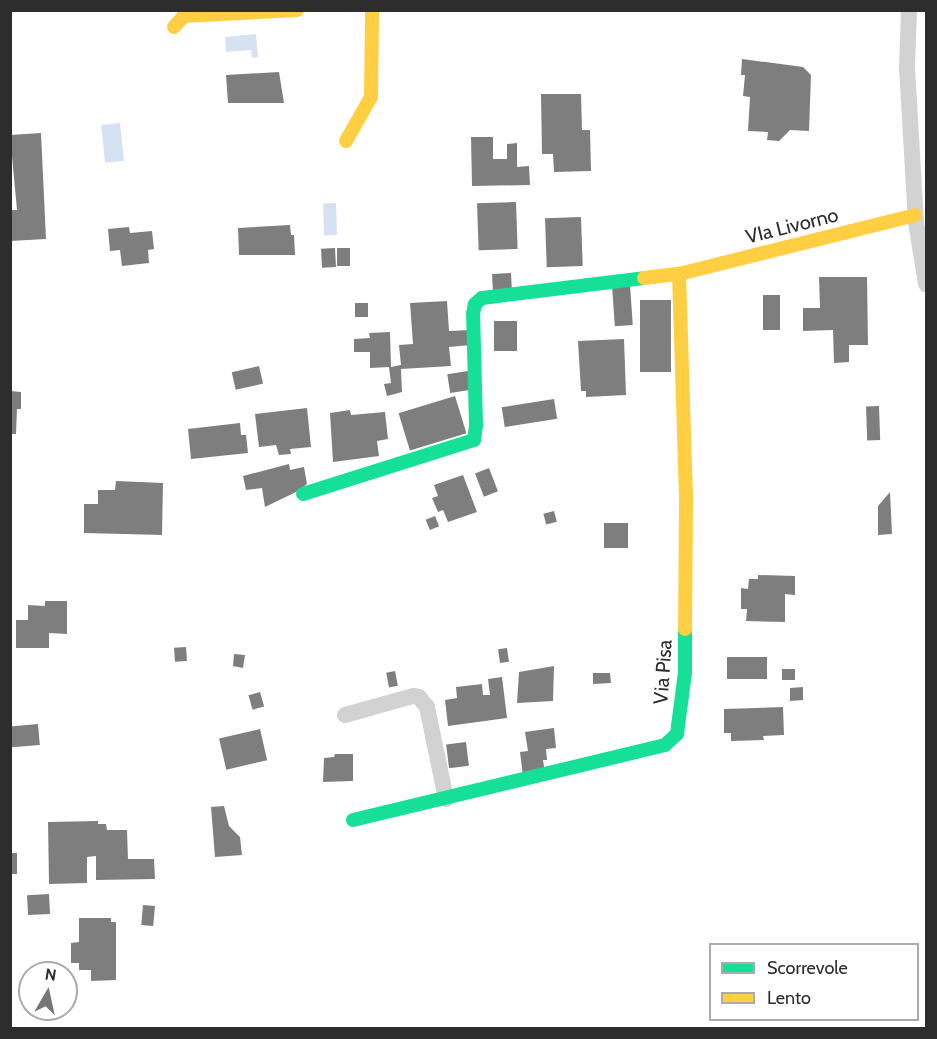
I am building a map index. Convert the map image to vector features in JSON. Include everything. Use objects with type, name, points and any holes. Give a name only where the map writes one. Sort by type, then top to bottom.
[{"type":"street","points":[[174,27],[184,16],[297,10]]},
{"type":"street","points":[[346,141],[371,96],[372,10]]},
{"type":"street","points":[[909,10],[907,68],[915,214],[927,284]]},
{"type":"street","name":"VIa Livorno","points":[[303,494],[474,440],[476,425],[473,314],[475,304],[482,298],[679,274],[915,214]]},
{"type":"street","name":"Via Pisa","points":[[353,820],[639,753],[665,745],[677,734],[685,672],[686,498],[679,274]]},
{"type":"street","points":[[345,715],[413,696],[418,697],[427,707],[446,799]]},
{"type":"water","points":[[256,34],[258,57],[252,58],[251,50],[226,52],[225,37]]},
{"type":"water","points":[[120,123],[124,161],[105,163],[101,125]]},
{"type":"water","points":[[323,203],[336,203],[337,235],[324,235]]},
{"type":"building","points":[[742,59],[803,67],[811,75],[809,131],[790,130],[779,141],[767,140],[768,132],[748,131],[750,97],[743,96],[745,75],[741,75]]},
{"type":"building","points":[[279,72],[284,103],[228,103],[226,75]]},
{"type":"building","points":[[541,94],[581,94],[582,130],[590,130],[591,171],[554,172],[553,154],[542,154]]},
{"type":"building","points":[[41,133],[46,239],[10,241],[10,210],[17,210],[10,135]]},
{"type":"building","points":[[471,137],[493,137],[493,159],[507,159],[507,144],[517,143],[517,167],[529,166],[530,185],[472,186]]},
{"type":"building","points":[[516,202],[518,249],[479,250],[477,203]]},
{"type":"building","points":[[581,217],[583,266],[547,267],[545,218]]},
{"type":"building","points":[[290,225],[291,235],[294,235],[295,255],[239,255],[238,228]]},
{"type":"building","points":[[129,227],[130,233],[152,231],[154,249],[148,250],[149,263],[122,266],[120,250],[110,251],[108,229]]},
{"type":"building","points":[[335,248],[336,267],[322,268],[321,249]]},
{"type":"building","points":[[337,248],[350,248],[350,266],[337,266]]},
{"type":"building","points":[[511,273],[512,290],[493,291],[492,274]]},
{"type":"building","points":[[819,277],[867,277],[868,345],[849,345],[849,362],[834,363],[833,330],[803,331],[803,308],[820,308]]},
{"type":"building","points":[[630,285],[633,325],[615,326],[612,286]]},
{"type":"building","points":[[763,295],[780,295],[780,330],[763,330]]},
{"type":"building","points":[[640,300],[671,300],[671,372],[640,372]]},
{"type":"building","points":[[447,301],[449,331],[471,330],[471,345],[449,347],[451,366],[401,369],[402,392],[387,396],[384,384],[391,383],[389,367],[370,368],[370,352],[354,352],[354,339],[370,338],[369,333],[390,332],[391,367],[401,365],[399,345],[413,344],[410,303]]},
{"type":"building","points":[[355,303],[368,303],[368,317],[355,317]]},
{"type":"building","points":[[494,321],[517,321],[517,351],[494,351]]},
{"type":"building","points":[[624,339],[626,395],[586,397],[586,391],[581,391],[578,341]]},
{"type":"building","points":[[259,366],[263,384],[236,390],[232,372]]},
{"type":"building","points":[[468,371],[471,390],[450,393],[447,374]]},
{"type":"building","points":[[10,391],[21,392],[21,409],[17,409],[16,434],[10,434]]},
{"type":"building","points":[[455,396],[466,433],[410,451],[399,413]]},
{"type":"building","points":[[554,399],[557,419],[505,427],[502,407]]},
{"type":"building","points":[[866,406],[879,406],[880,440],[867,440]]},
{"type":"building","points":[[307,408],[311,447],[290,449],[291,454],[279,455],[276,445],[259,447],[255,414]]},
{"type":"building","points":[[350,410],[351,415],[385,412],[388,439],[377,441],[379,456],[333,462],[330,413]]},
{"type":"building","points":[[240,423],[241,435],[246,435],[248,453],[191,459],[188,429]]},
{"type":"building","points":[[289,464],[290,470],[304,467],[307,484],[296,492],[265,507],[262,488],[246,490],[243,476]]},
{"type":"building","points":[[489,468],[498,491],[484,497],[475,473]]},
{"type":"building","points":[[463,475],[477,512],[448,522],[443,510],[438,512],[432,498],[438,496],[434,485]]},
{"type":"building","points":[[116,481],[163,483],[162,535],[84,533],[84,504],[98,504],[98,490],[115,490]]},
{"type":"building","points":[[890,492],[892,534],[878,535],[878,506]]},
{"type":"building","points":[[554,511],[557,522],[546,524],[543,514]]},
{"type":"building","points":[[435,516],[439,526],[430,530],[426,520]]},
{"type":"building","points":[[604,523],[628,523],[628,548],[604,548]]},
{"type":"building","points":[[758,575],[795,576],[795,595],[785,594],[785,622],[746,621],[747,609],[741,609],[741,588],[748,589],[749,579],[758,579]]},
{"type":"building","points":[[45,601],[67,601],[67,634],[49,633],[49,648],[16,648],[16,620],[28,620],[28,605],[45,606]]},
{"type":"building","points":[[186,647],[187,661],[175,662],[174,648]]},
{"type":"building","points":[[507,648],[509,662],[500,663],[498,649]]},
{"type":"building","points":[[234,654],[245,655],[243,668],[233,666]]},
{"type":"building","points":[[727,657],[767,657],[767,679],[727,679]]},
{"type":"building","points":[[554,666],[553,701],[517,703],[519,672]]},
{"type":"building","points":[[782,669],[795,669],[795,680],[782,680]]},
{"type":"building","points":[[395,671],[398,686],[389,687],[386,673]]},
{"type":"building","points":[[593,673],[610,673],[611,683],[593,684]]},
{"type":"building","points":[[502,677],[507,718],[448,726],[445,700],[457,698],[456,687],[482,684],[483,695],[490,695],[488,679]]},
{"type":"building","points":[[803,687],[803,700],[790,701],[790,688]]},
{"type":"building","points":[[260,692],[264,706],[253,710],[248,695]]},
{"type":"building","points":[[783,707],[784,735],[763,736],[764,740],[731,741],[731,733],[724,733],[724,709]]},
{"type":"building","points":[[38,724],[40,745],[12,747],[10,726]]},
{"type":"building","points":[[554,728],[556,748],[546,749],[547,760],[543,760],[545,773],[523,776],[520,752],[528,751],[525,732]]},
{"type":"building","points":[[260,729],[267,760],[226,770],[219,738]]},
{"type":"building","points":[[466,742],[469,766],[449,768],[446,744]]},
{"type":"building","points":[[335,754],[353,754],[353,781],[323,782],[324,758],[334,757]]},
{"type":"building","points":[[224,806],[229,826],[240,837],[242,855],[215,857],[211,807]]},
{"type":"building","points":[[98,821],[98,824],[106,824],[107,830],[127,830],[128,859],[154,859],[155,879],[96,880],[96,856],[87,857],[87,883],[49,884],[48,822]]},
{"type":"building","points":[[10,853],[17,853],[17,874],[10,874]]},
{"type":"building","points":[[49,894],[50,914],[28,915],[27,895]]},
{"type":"building","points":[[143,905],[155,906],[153,926],[141,925]]},
{"type":"building","points":[[79,918],[111,918],[111,922],[116,922],[116,980],[91,981],[91,970],[79,970],[78,961],[71,961],[71,943],[79,942]]},
{"type":"traffic: fast","points":[[303,494],[474,440],[476,425],[473,314],[475,304],[482,298],[644,278]]},
{"type":"traffic: fast","points":[[353,820],[665,745],[677,734],[685,672],[685,629]]},
{"type":"traffic: slow","points":[[174,27],[184,16],[297,10]]},
{"type":"traffic: slow","points":[[346,141],[371,97],[372,10]]},
{"type":"traffic: slow","points":[[644,278],[679,274],[915,215]]},
{"type":"traffic: slow","points":[[679,274],[686,498],[685,629]]}]
